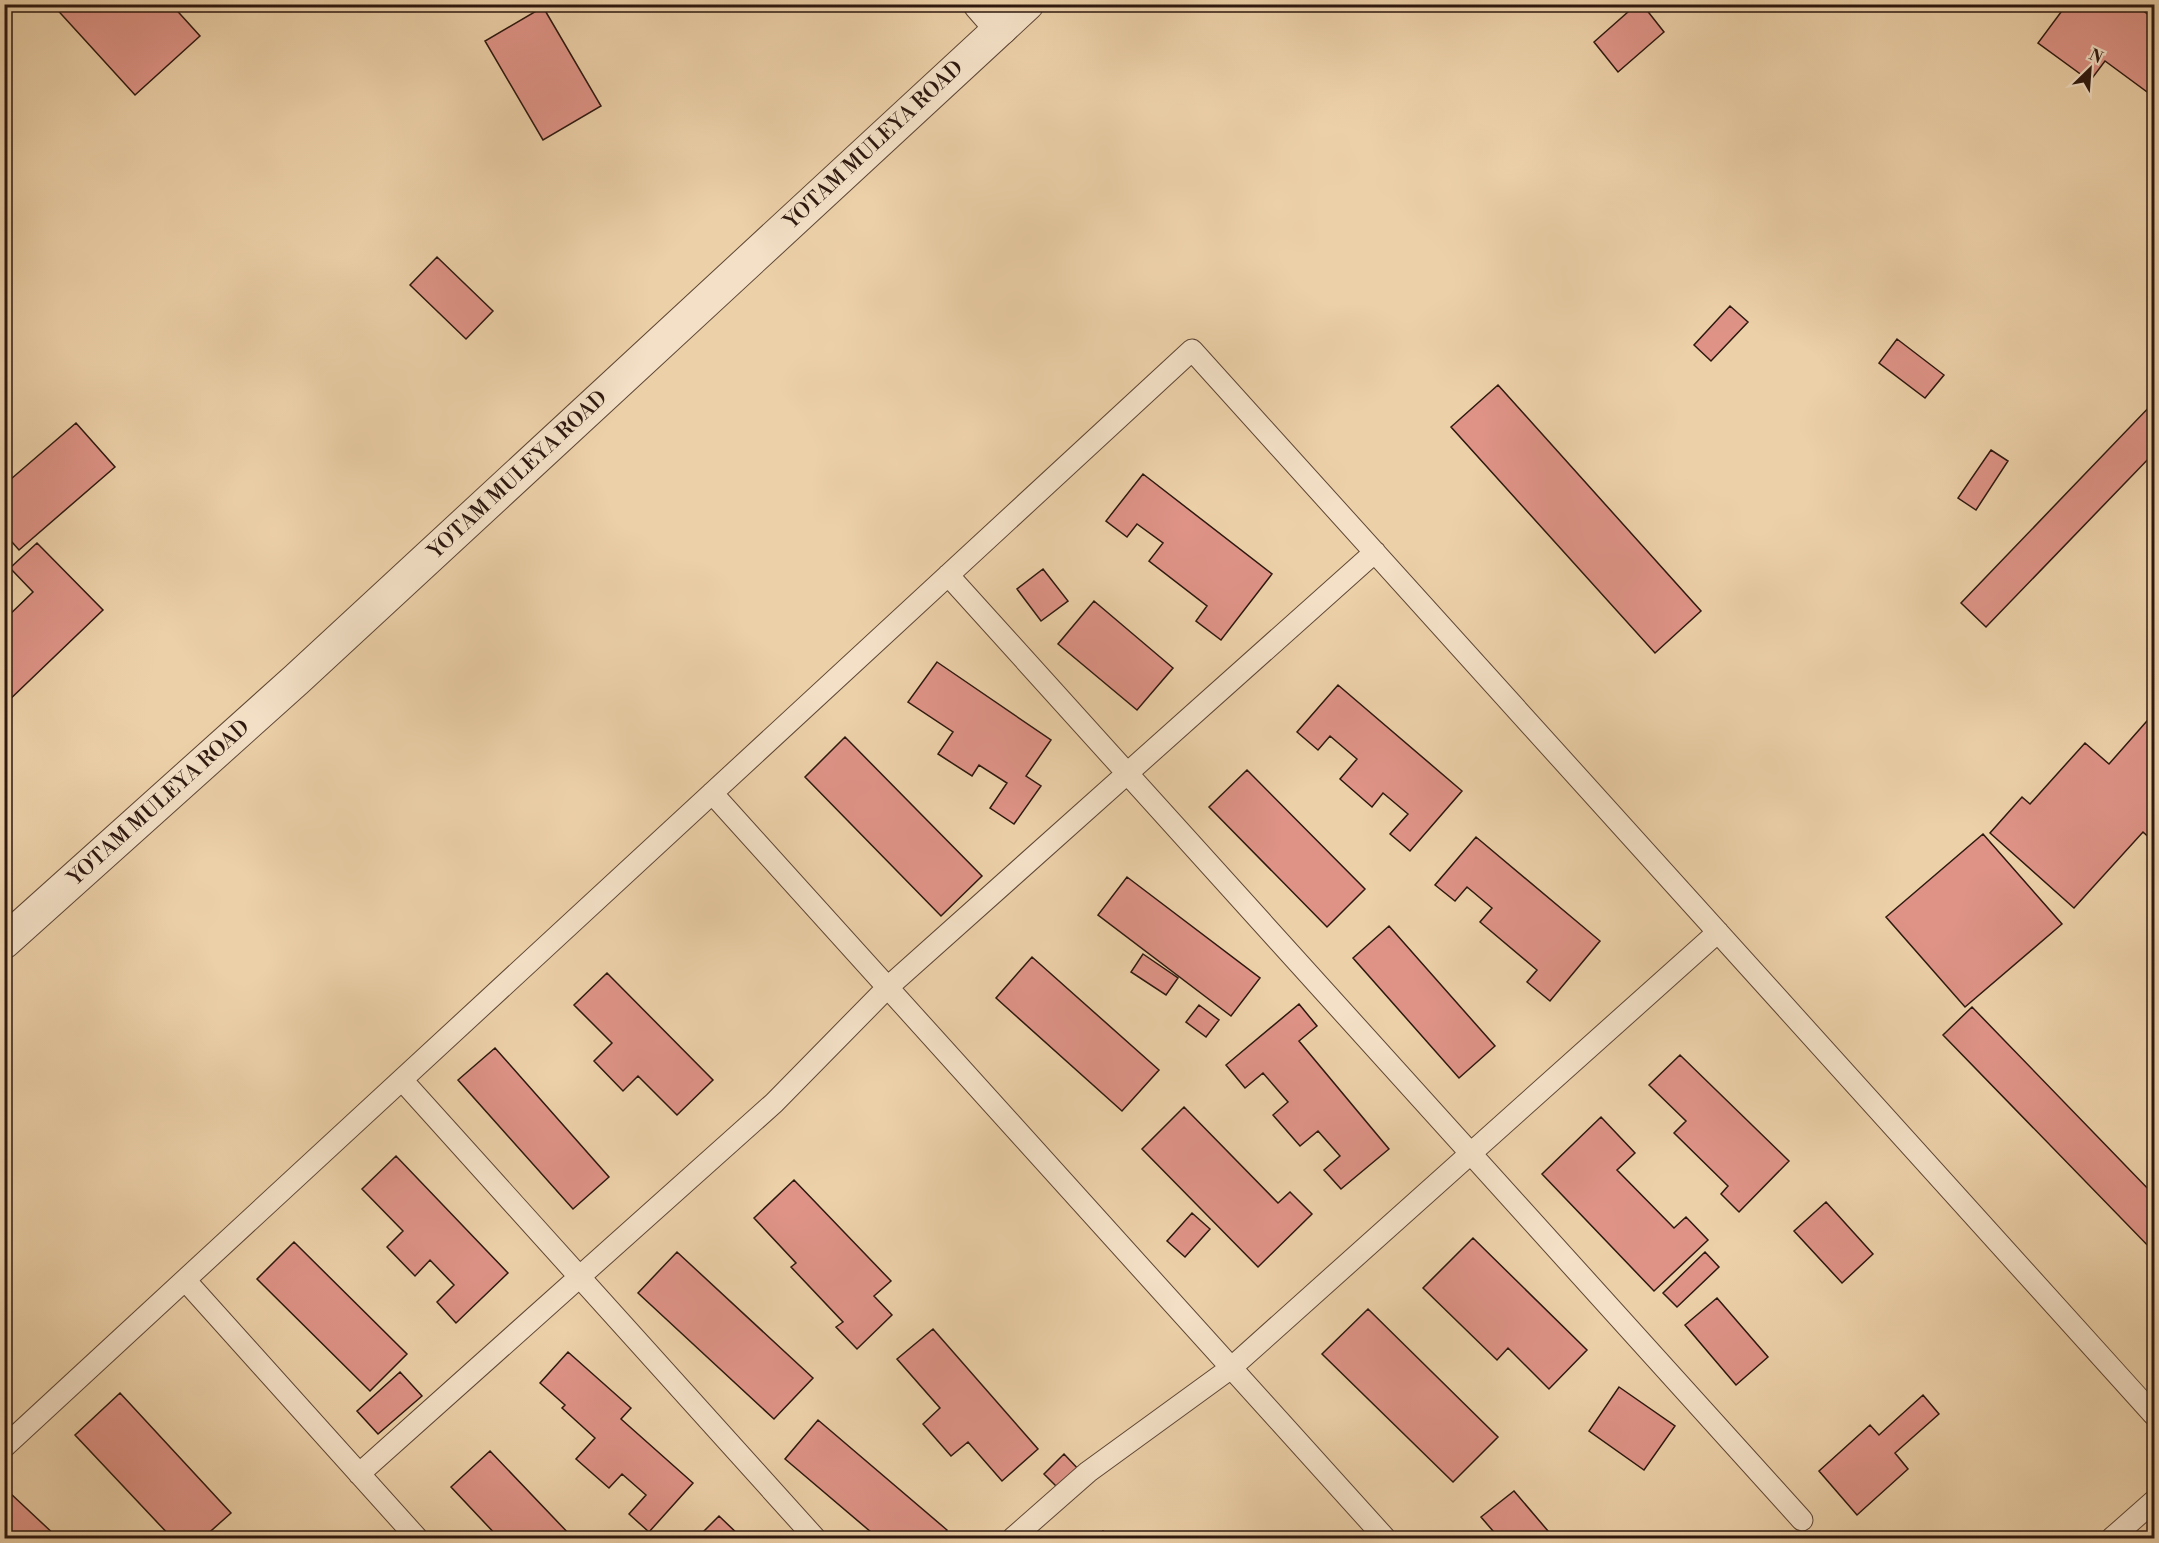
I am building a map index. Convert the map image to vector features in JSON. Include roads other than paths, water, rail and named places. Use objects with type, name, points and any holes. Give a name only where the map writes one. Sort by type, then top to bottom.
[{"type":"street","name":"YOTAM MULEYA ROAD","points":[[4,942],[315,663],[990,16],[1027,4]]},
{"type":"lane","points":[[4,1447],[1192,350],[2154,1415]]},
{"type":"lane","points":[[358,1474],[774,1103],[887,988],[1375,552]]},
{"type":"lane","points":[[948,575],[1802,1520]]},
{"type":"lane","points":[[712,793],[1385,1539]]},
{"type":"lane","points":[[1013,1539],[1088,1472],[1231,1368],[1718,932]]},
{"type":"lane","points":[[402,1080],[815,1539]]},
{"type":"lane","points":[[185,1281],[417,1539]]},
{"type":"lane","points":[[2112,1539],[2154,1501]]}]
